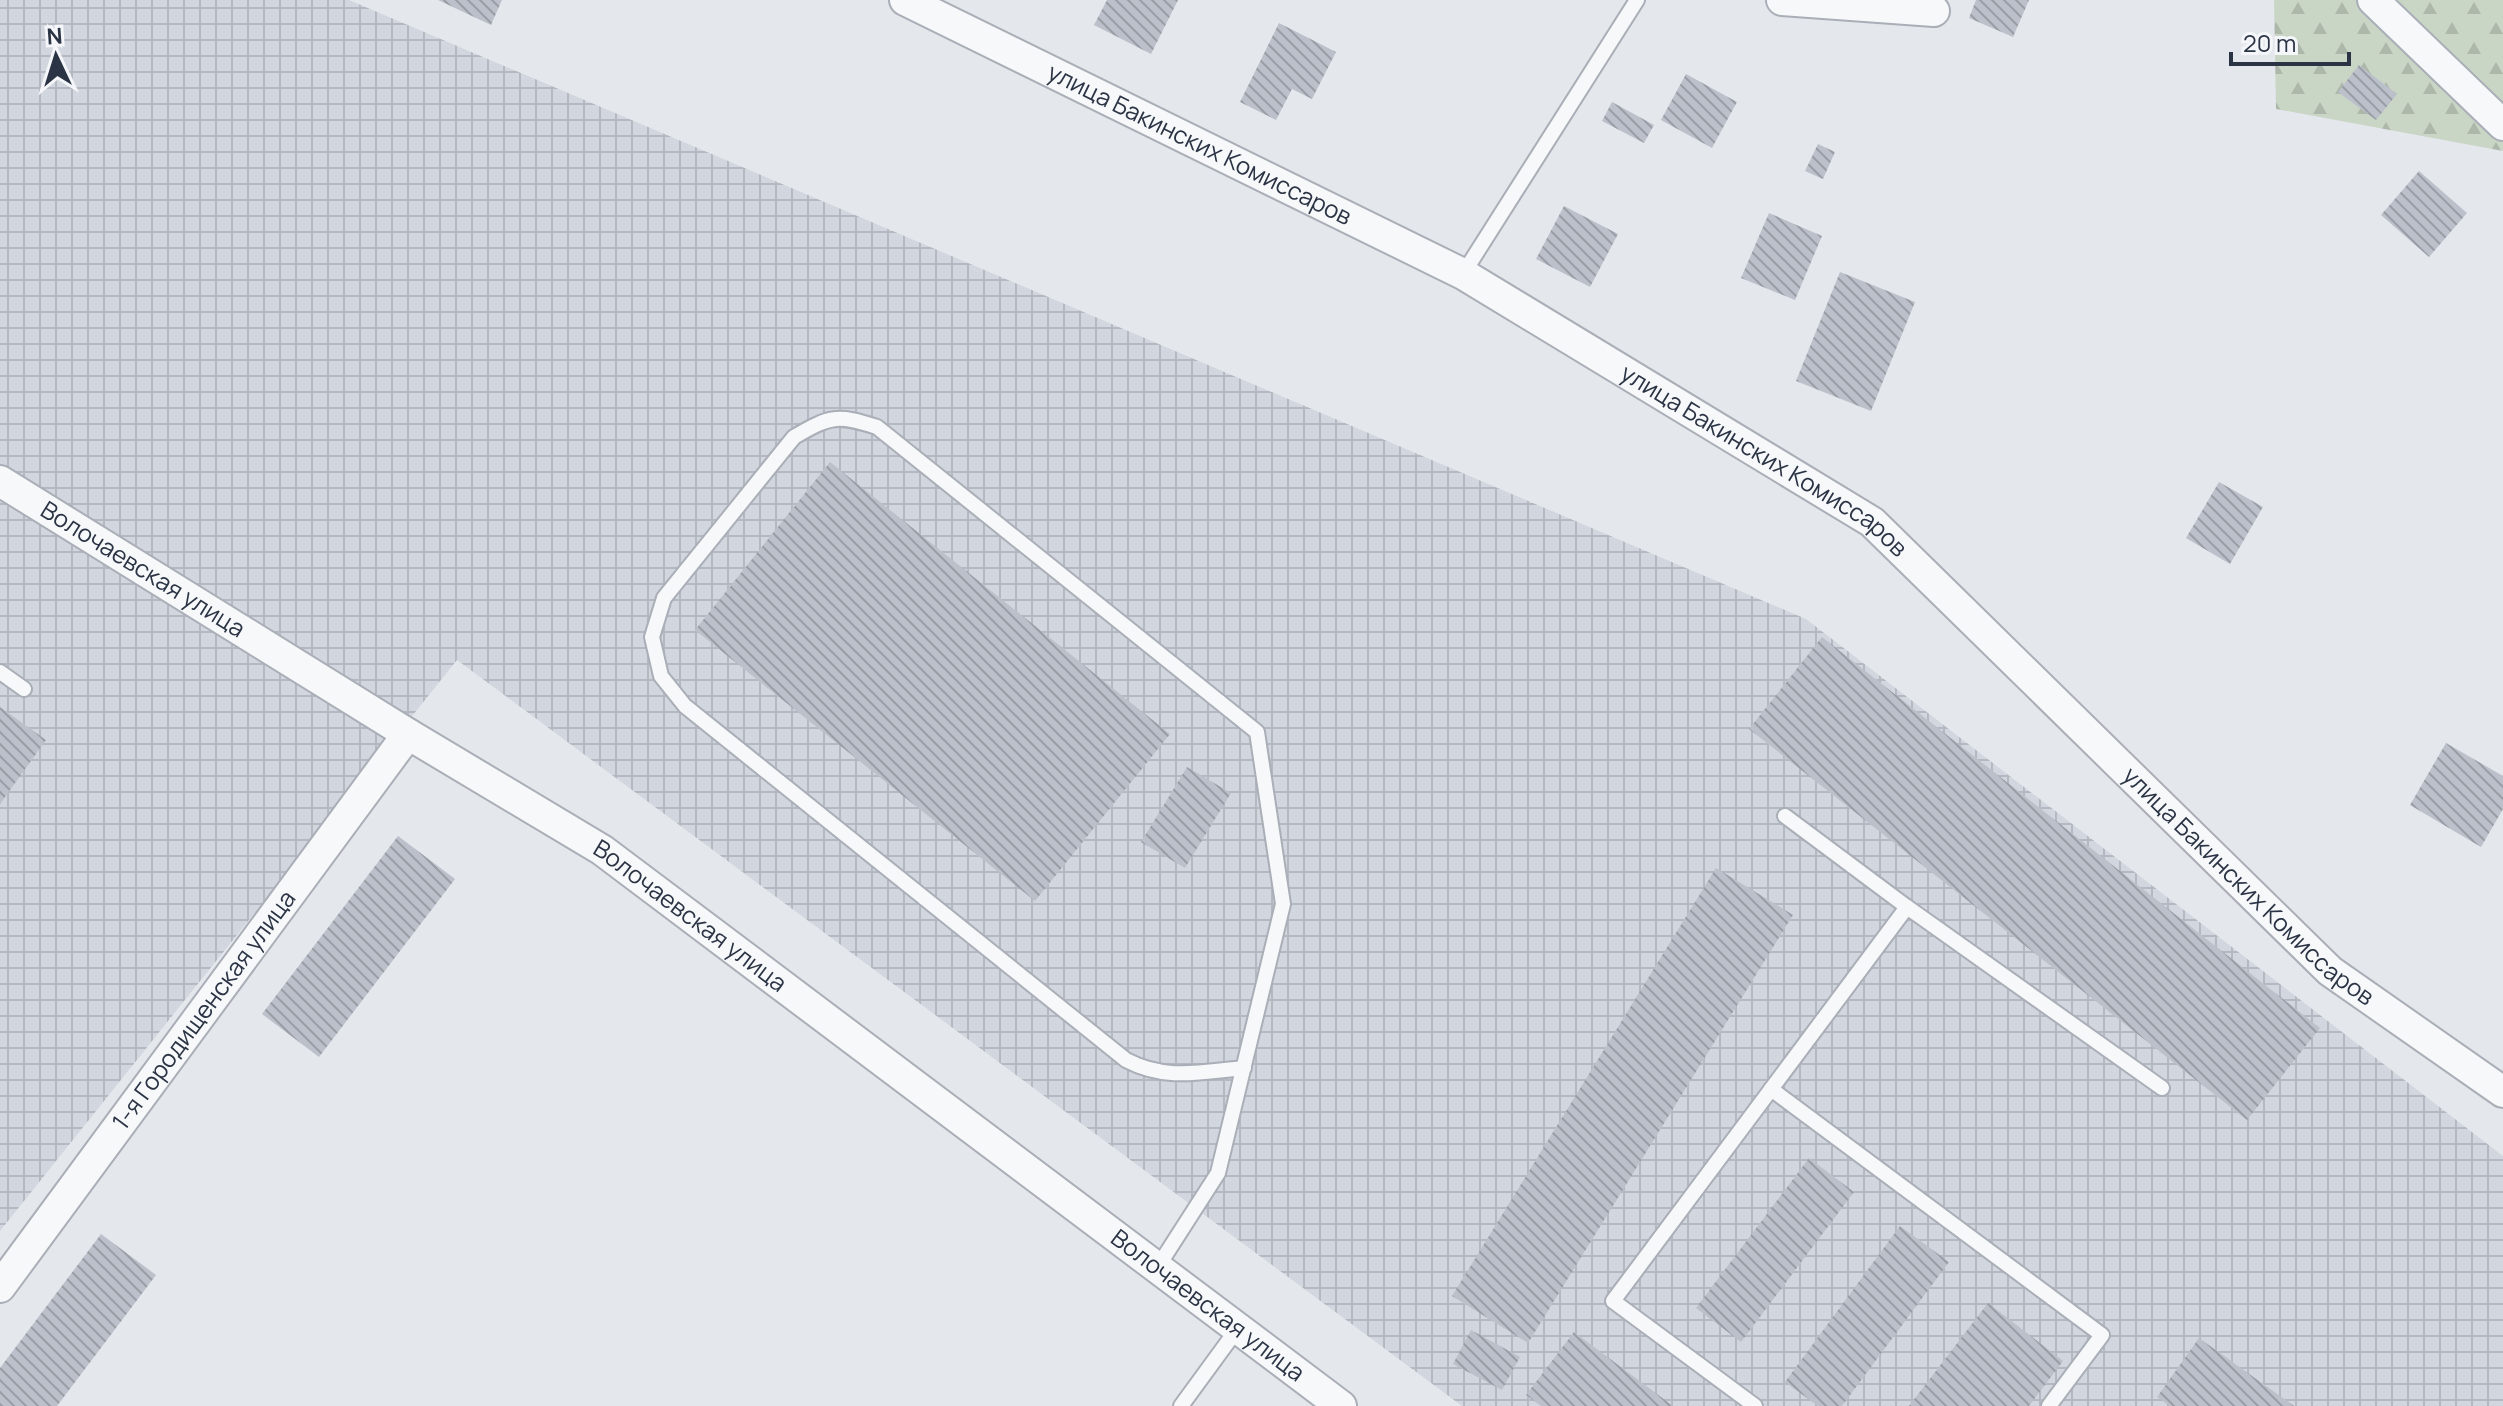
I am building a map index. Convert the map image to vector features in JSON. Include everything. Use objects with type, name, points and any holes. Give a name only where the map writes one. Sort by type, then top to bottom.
[{"type":"street","name":"улица Бакинских Комиссаров","points":[[905,0],[1463,274],[1872,522],[2330,971],[2503,1092]]},
{"type":"street","points":[[1782,0],[1934,11]]},
{"type":"street","points":[[2373,0],[2503,125]]},
{"type":"street","name":"Волочаевская улица","points":[[0,481],[408,734],[602,850],[1341,1406]]},
{"type":"street","name":"1-я Городищенская улица","points":[[0,1287],[408,734]]},
{"type":"lane","points":[[1463,274],[1637,0]]},
{"type":"lane","points":[[1157,1268],[1218,1173],[1244,1068],[1283,904],[1257,732],[877,427],[845,417],[820,421],[794,437],[664,598],[652,637],[661,676],[685,706],[1126,1060],[1159,1074],[1244,1068]]},
{"type":"lane","points":[[0,672],[24,689]]},
{"type":"lane","points":[[1785,816],[1907,907],[2162,1088]]},
{"type":"lane","points":[[1755,1406],[1613,1301],[1907,907]]},
{"type":"lane","points":[[1771,1089],[2102,1335],[2049,1406]]},
{"type":"lane","points":[[1181,1406],[1238,1328]]},
{"type":"shaded area","points":[[0,0],[349,0],[1806,619],[2503,1156],[2503,1406],[1462,1406],[457,660],[0,1231]]},
{"type":"green space","points":[[2274,0],[2503,0],[2503,151],[2276,109]]},
{"type":"building","points":[[438,0],[502,0],[491,25]]},
{"type":"building","points":[[1107,0],[1178,0],[1151,54],[1094,25]]},
{"type":"building","points":[[1976,0],[2029,0],[2013,37],[1969,18]]},
{"type":"building","points":[[1279,23],[1336,52],[1312,99],[1292,89],[1276,120],[1240,102]]},
{"type":"building","points":[[2359,65],[2397,94],[2376,120],[2338,92]]},
{"type":"building","points":[[1686,74],[1737,102],[1712,148],[1661,120]]},
{"type":"building","points":[[1612,102],[1654,125],[1644,143],[1602,121]]},
{"type":"building","points":[[1818,144],[1835,152],[1823,179],[1805,171]]},
{"type":"building","points":[[2419,171],[2467,213],[2429,257],[2381,215]]},
{"type":"building","points":[[1564,206],[1618,234],[1590,287],[1536,259]]},
{"type":"building","points":[[1769,213],[1822,236],[1795,300],[1741,278]]},
{"type":"building","points":[[1840,272],[1915,302],[1871,411],[1796,381]]},
{"type":"building","points":[[830,462],[1170,734],[1035,901],[695,630]]},
{"type":"building","points":[[2219,482],[2263,507],[2230,564],[2186,538]]},
{"type":"building","points":[[1822,637],[2320,1028],[2247,1120],[1749,729]]},
{"type":"building","points":[[0,707],[46,740],[0,804]]},
{"type":"building","points":[[2446,743],[2503,776],[2503,809],[2481,847],[2410,805]]},
{"type":"building","points":[[1187,767],[1231,793],[1185,868],[1141,842]]},
{"type":"building","points":[[398,836],[455,879],[319,1057],[262,1014]]},
{"type":"building","points":[[1716,868],[1793,915],[1528,1343],[1452,1296]]},
{"type":"building","points":[[1809,1158],[1854,1192],[1741,1342],[1696,1308]]},
{"type":"building","points":[[1900,1226],[1949,1262],[1842,1406],[1818,1406],[1785,1382]]},
{"type":"building","points":[[101,1234],[156,1275],[57,1406],[0,1406],[0,1368]]},
{"type":"building","points":[[1988,1303],[2063,1361],[2029,1406],[1909,1406]]},
{"type":"building","points":[[1471,1330],[1520,1357],[1502,1390],[1453,1364]]},
{"type":"building","points":[[1574,1332],[1673,1406],[1541,1406],[1526,1395]]},
{"type":"building","points":[[2199,1338],[2294,1406],[2170,1406],[2157,1397]]}]
